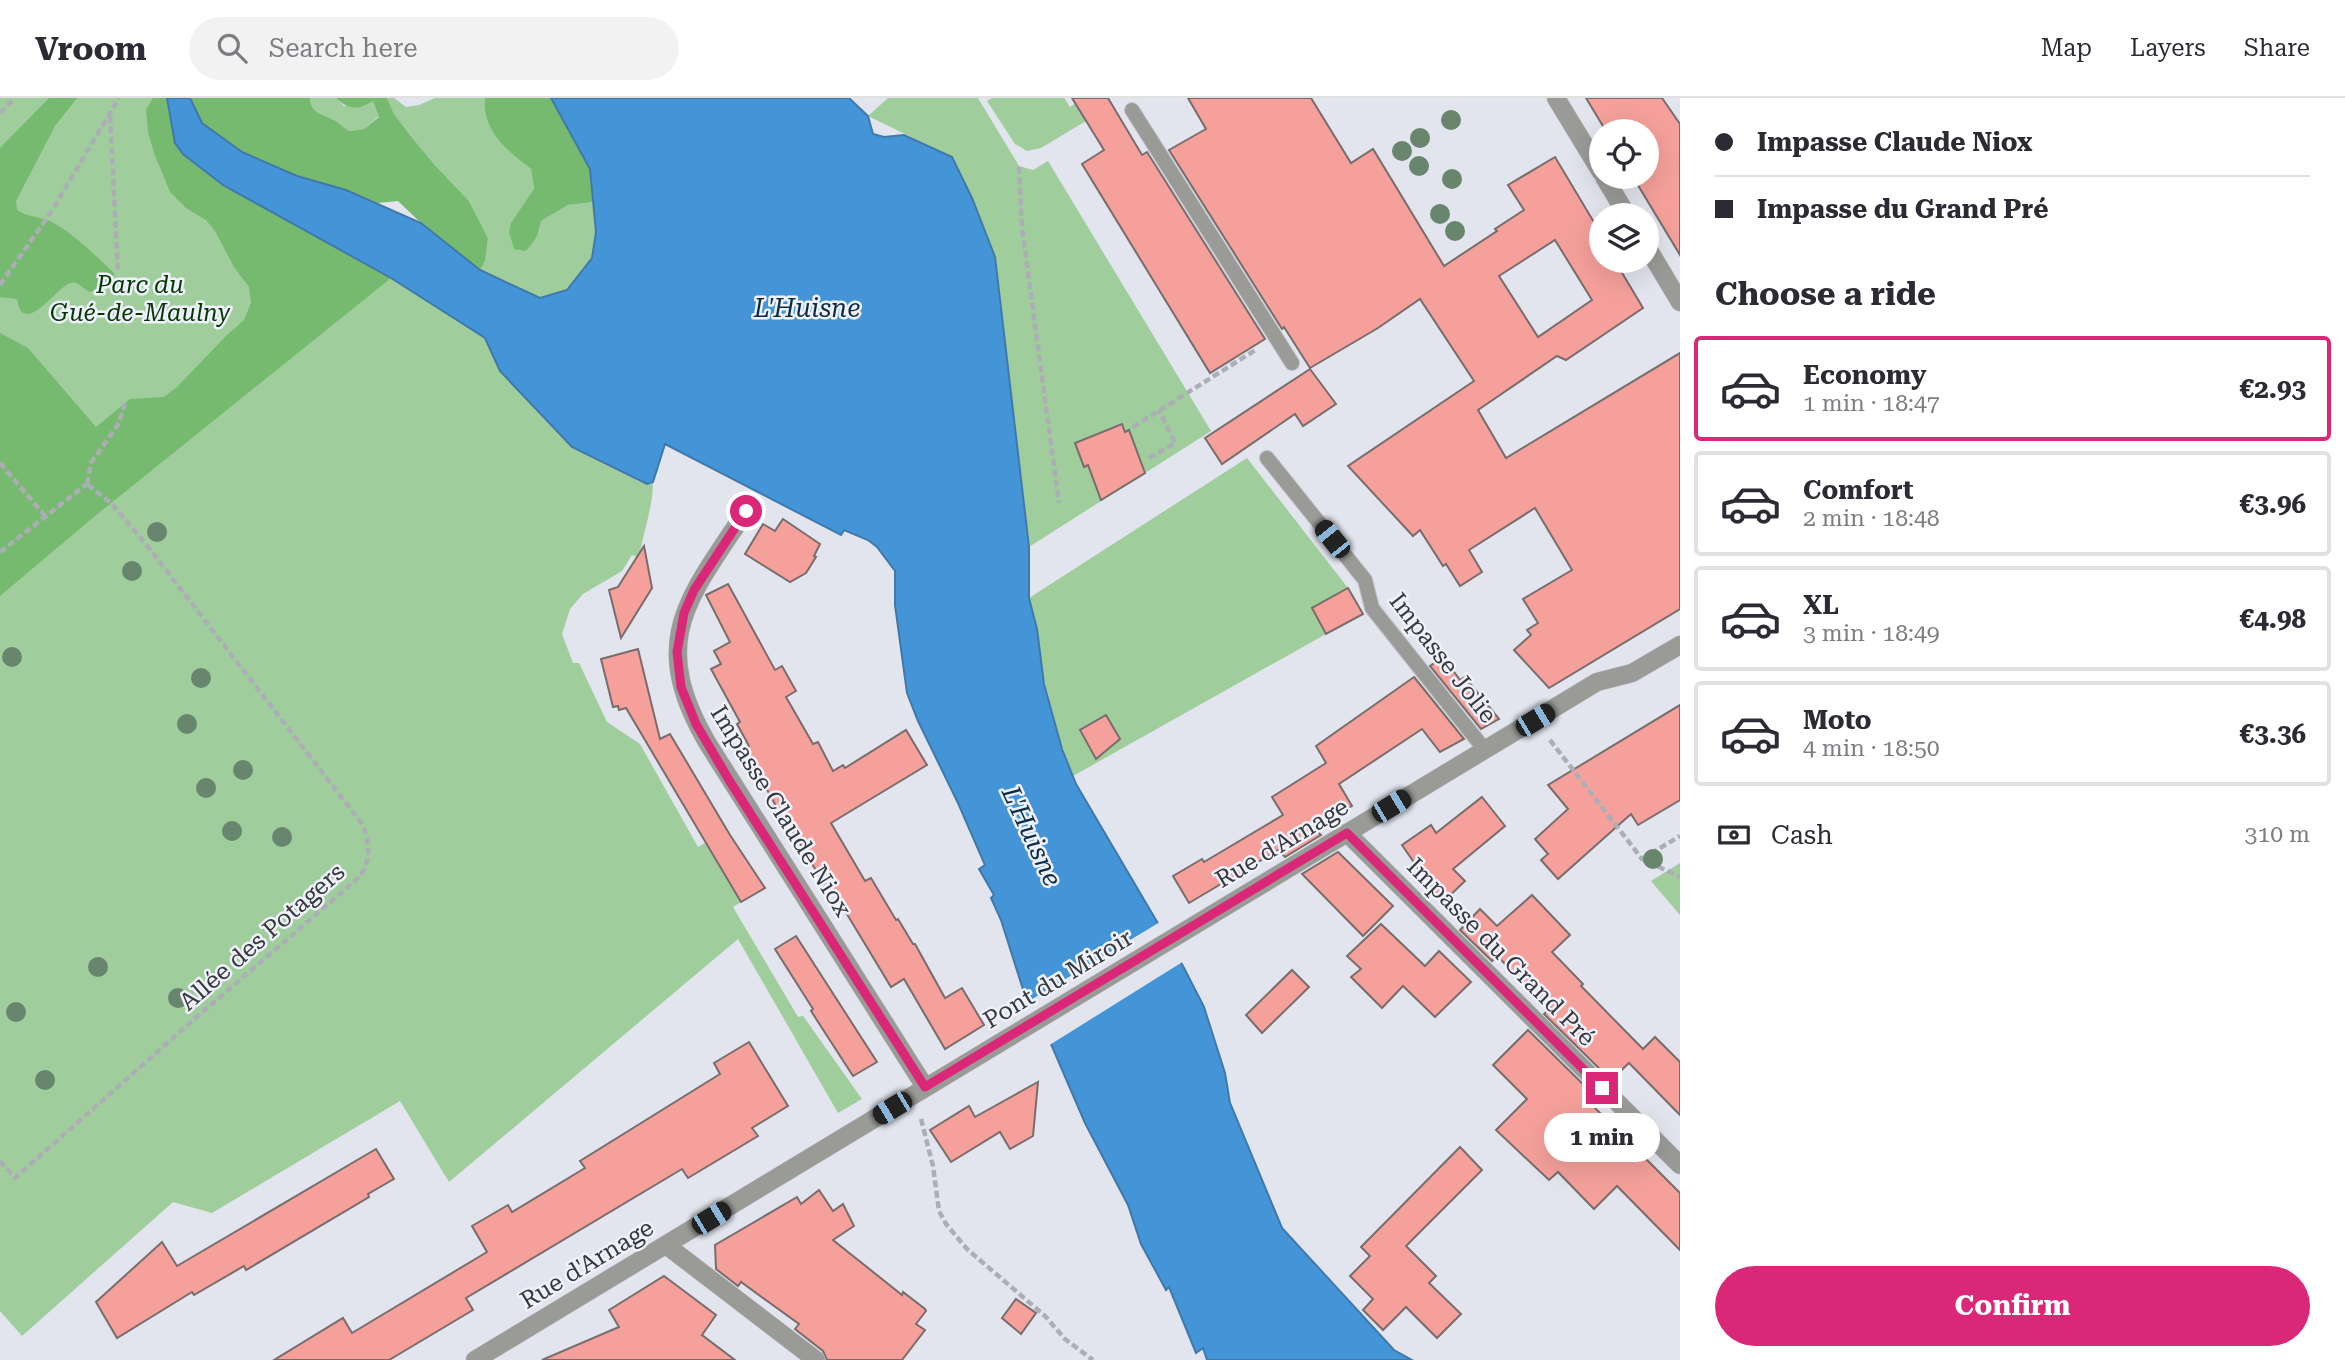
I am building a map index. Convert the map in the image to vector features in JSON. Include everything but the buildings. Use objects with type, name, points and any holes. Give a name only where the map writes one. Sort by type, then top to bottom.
[{"type":"street","points":[[1556,98],[1589,152]]},
{"type":"street","points":[[1659,267],[1680,302]]},
{"type":"street","name":"Impasse Claude Niox","points":[[746,511],[694,590],[684,613],[677,652],[684,694],[696,724],[727,776],[926,1087]]},
{"type":"street","name":"Rue d'Arnage","points":[[1202,921],[1597,682],[1632,673],[1680,645]]},
{"type":"street","name":"Impasse du Grand Pré","points":[[1347,833],[1680,1165]]},
{"type":"street","name":"Pont du Miroir","points":[[926,1087],[1202,921]]},
{"type":"street","name":"Rue d'Arnage","points":[[475,1360],[926,1087]]},
{"type":"street","points":[[666,1245],[816,1360]]},
{"type":"lane","points":[[1132,110],[1292,363]]},
{"type":"lane","name":"Impasse Jolie","points":[[1267,458],[1365,580],[1372,608],[1485,750]]},
{"type":"path","points":[[0,113],[15,98]]},
{"type":"path","points":[[0,285],[51,212],[119,98]]},
{"type":"path","points":[[110,115],[118,272]]},
{"type":"path","points":[[1019,167],[1022,228],[1059,503]]},
{"type":"path","points":[[1133,427],[1276,338]]},
{"type":"path","points":[[0,552],[87,484],[92,463],[119,423],[125,402]]},
{"type":"path","points":[[1149,458],[1175,443],[1159,410]]},
{"type":"path","points":[[0,463],[46,517]]},
{"type":"path","name":"Allée des Potagers","points":[[0,1161],[2,1169],[15,1178],[356,880],[368,862],[369,847],[363,825],[145,542],[111,503],[87,484]]},
{"type":"path","points":[[1535,720],[1643,859],[1680,877]]},
{"type":"path","points":[[1643,859],[1680,836]]},
{"type":"path","points":[[926,1087],[933,1166],[942,1217],[967,1249],[1045,1316],[1065,1339],[1093,1360]]},
{"type":"green space","name":"Parc du Gué-de-Maulny","points":[[0,98],[167,98],[176,143],[223,185],[391,278],[485,338],[500,371],[572,447],[638,481],[651,484],[653,482],[639,558],[632,555],[622,571],[583,594],[570,609],[562,634],[573,663],[579,663],[607,722],[640,744],[698,847],[705,843],[741,902],[733,907],[798,1017],[803,1016],[862,1099],[838,1113],[738,939],[449,1182],[400,1101],[212,1213],[173,1202],[22,1336],[0,1311]]},
{"type":"green space","points":[[49,98],[77,98],[55,126],[16,201],[17,210],[62,228],[115,274],[90,292],[78,284],[70,283],[41,308],[26,314],[20,310],[17,299],[0,297],[0,148]]},
{"type":"green space","points":[[153,98],[167,98],[176,143],[183,154],[223,185],[391,278],[95,516],[0,596],[0,333],[28,348],[96,427],[130,399],[164,397],[177,387],[244,320],[251,303],[249,287],[234,267],[215,231],[206,220],[186,208],[170,192],[148,132],[146,110]]},
{"type":"green space","points":[[190,98],[310,98],[315,110],[349,131],[364,129],[379,117],[373,101],[354,107],[345,105],[336,98],[387,98],[394,114],[410,135],[469,201],[488,238],[485,261],[480,270],[398,201],[378,203],[346,190],[297,176],[242,152],[202,123]]},
{"type":"green space","points":[[310,98],[336,98],[344,106],[373,101],[379,116],[364,129],[349,131],[315,110]]},
{"type":"green space","points":[[387,98],[394,98],[406,107],[435,98],[485,98],[488,119],[493,129],[506,147],[531,169],[534,189],[526,202],[539,232],[541,221],[568,205],[593,202],[596,232],[592,258],[567,290],[540,298],[480,270],[485,261],[488,238],[469,201],[410,135],[394,114]]},
{"type":"green space","points":[[485,98],[551,98],[590,169],[593,202],[568,205],[541,221],[536,238],[525,251],[514,249],[509,232],[511,223],[534,189],[531,169],[505,147],[492,130],[485,110]]},
{"type":"green space","points":[[888,98],[978,98],[1019,166],[1033,170],[1048,161],[1211,431],[1029,547],[995,257],[952,157],[868,116]]},
{"type":"green space","points":[[992,98],[1064,98],[1070,107],[1076,103],[1086,121],[1041,148],[1027,151],[1015,144],[987,101]]},
{"type":"green space","points":[[1247,458],[1348,588],[1312,608],[1326,634],[1073,776],[1046,688],[1029,598]]},
{"type":"green space","points":[[1680,863],[1680,915],[1651,881]]},
{"type":"water","name":"L'Huisne","points":[[167,98],[190,98],[202,123],[242,152],[297,176],[346,190],[421,223],[480,270],[540,298],[567,290],[592,258],[596,232],[590,169],[551,98],[849,98],[868,116],[873,134],[884,137],[904,135],[952,157],[972,198],[995,257],[1029,547],[1029,598],[1037,629],[1044,684],[1062,749],[1076,784],[1183,966],[1204,1007],[1225,1073],[1230,1103],[1282,1228],[1394,1350],[1412,1360],[1207,1360],[1203,1348],[1196,1353],[1169,1287],[1166,1290],[1141,1244],[1128,1205],[1085,1123],[1051,1044],[1027,1002],[1001,920],[991,898],[994,895],[979,869],[985,865],[907,693],[895,605],[895,571],[877,547],[868,540],[844,530],[841,535],[665,444],[653,482],[647,484],[572,447],[500,371],[485,338],[391,278],[223,185],[183,154],[175,143]]},
{"type":"pier","points":[[1160,922],[1184,961],[1048,1046],[1024,1004]]},
{"type":"route","points":[[746,511],[694,590],[684,613],[677,652],[681,687],[696,724],[729,780],[925,1087],[1347,833],[1602,1088]]}]
